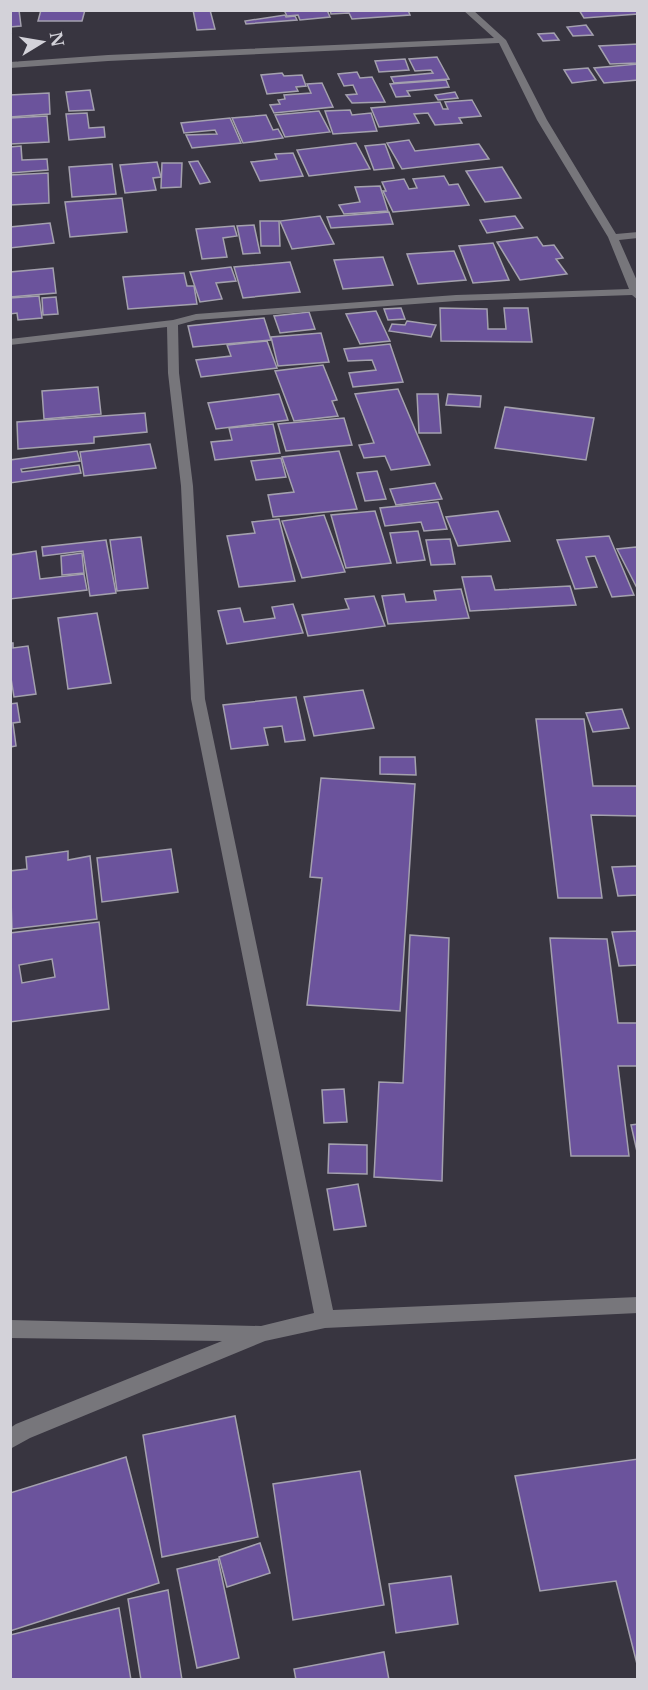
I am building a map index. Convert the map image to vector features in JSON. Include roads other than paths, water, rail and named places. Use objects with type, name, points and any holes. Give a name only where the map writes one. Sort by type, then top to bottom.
[{"type":"street","points":[[10,342],[173,323],[196,317],[445,299],[636,295],[613,237],[542,120],[502,40],[467,10]]},
{"type":"street","points":[[10,65],[108,58],[502,40]]},
{"type":"street","points":[[613,237],[638,235]]},
{"type":"street","points":[[173,323],[170,348],[184,453],[192,592],[196,617],[198,699],[325,1319]]},
{"type":"street","points":[[10,1440],[23,1431],[264,1333],[325,1319],[638,1305]]},
{"type":"street","points":[[10,1329],[264,1333]]}]
